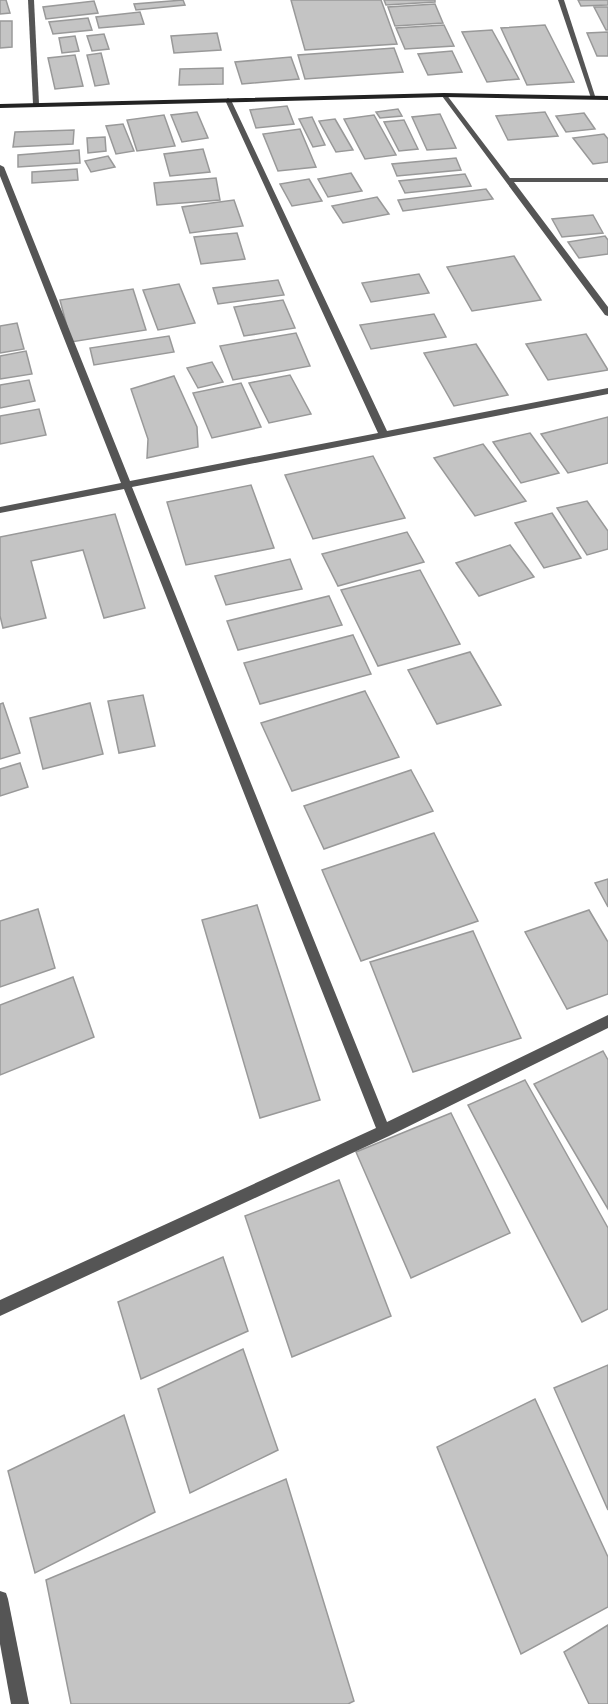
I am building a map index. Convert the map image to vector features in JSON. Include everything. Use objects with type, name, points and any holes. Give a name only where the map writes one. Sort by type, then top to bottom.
[{"type":"street","points":[[31,0],[36,104]]},
{"type":"street","points":[[561,0],[594,98]]},
{"type":"street","points":[[0,106],[444,95],[608,98]]},
{"type":"street","points":[[444,95],[608,313]]},
{"type":"street","points":[[228,100],[384,435]]},
{"type":"street","points":[[0,167],[384,1131]]},
{"type":"street","points":[[508,180],[608,180]]},
{"type":"street","points":[[0,510],[608,391]]},
{"type":"street","points":[[0,1308],[384,1131],[608,1021]]},
{"type":"street","points":[[0,1599],[20,1704]]},
{"type":"building","points":[[0,0],[6,0],[10,13],[0,14]]},
{"type":"building","points":[[183,0],[185,5],[136,10],[134,4]]},
{"type":"building","points":[[291,0],[381,0],[397,44],[305,50]]},
{"type":"building","points":[[384,0],[435,0],[435,2],[386,5]]},
{"type":"building","points":[[578,0],[608,0],[608,5],[581,6]]},
{"type":"building","points":[[94,1],[98,13],[46,19],[43,7]]},
{"type":"building","points":[[435,4],[443,23],[395,26],[388,7]]},
{"type":"building","points":[[594,7],[608,7],[608,30],[606,30]]},
{"type":"building","points":[[140,12],[144,24],[99,28],[96,17]]},
{"type":"building","points":[[88,18],[92,30],[53,34],[49,22]]},
{"type":"building","points":[[0,21],[12,21],[12,47],[0,48]]},
{"type":"building","points":[[444,25],[454,46],[405,49],[396,28]]},
{"type":"building","points":[[545,25],[574,82],[527,85],[501,28]]},
{"type":"building","points":[[492,30],[519,79],[487,82],[462,32]]},
{"type":"building","points":[[608,32],[608,56],[597,56],[587,33]]},
{"type":"building","points":[[217,33],[221,50],[174,53],[171,36]]},
{"type":"building","points":[[104,34],[109,49],[92,51],[87,36]]},
{"type":"building","points":[[75,36],[79,51],[62,53],[59,38]]},
{"type":"building","points":[[394,48],[403,72],[305,79],[298,55]]},
{"type":"building","points":[[452,51],[462,72],[428,75],[418,54]]},
{"type":"building","points":[[101,53],[109,84],[95,86],[87,55]]},
{"type":"building","points":[[75,55],[83,86],[55,89],[48,58]]},
{"type":"building","points":[[291,57],[299,79],[242,84],[235,62]]},
{"type":"building","points":[[223,68],[223,84],[179,85],[180,69]]},
{"type":"building","points":[[287,106],[294,124],[256,128],[250,110]]},
{"type":"building","points":[[398,109],[402,116],[380,118],[376,112]]},
{"type":"building","points":[[197,112],[208,138],[182,142],[171,115]]},
{"type":"building","points":[[545,112],[558,136],[508,140],[496,116]]},
{"type":"building","points":[[584,113],[595,129],[566,132],[556,116]]},
{"type":"building","points":[[440,114],[456,148],[427,150],[412,117]]},
{"type":"building","points":[[164,115],[175,146],[137,151],[127,120]]},
{"type":"building","points":[[374,115],[396,155],[365,159],[344,119]]},
{"type":"building","points":[[312,117],[325,145],[313,147],[299,119]]},
{"type":"building","points":[[335,119],[353,150],[336,152],[319,121]]},
{"type":"building","points":[[404,120],[418,149],[399,151],[384,122]]},
{"type":"building","points":[[123,124],[134,151],[116,154],[106,126]]},
{"type":"building","points":[[300,129],[316,167],[278,171],[263,134]]},
{"type":"building","points":[[74,130],[73,144],[13,147],[15,132]]},
{"type":"building","points":[[604,134],[608,139],[608,162],[593,164],[573,138]]},
{"type":"building","points":[[105,137],[106,151],[88,153],[87,138]]},
{"type":"building","points":[[203,149],[210,172],[170,176],[164,154]]},
{"type":"building","points":[[79,150],[80,163],[18,167],[18,155]]},
{"type":"building","points":[[108,156],[115,167],[91,172],[85,161]]},
{"type":"building","points":[[456,158],[461,170],[397,176],[392,164]]},
{"type":"building","points":[[77,169],[78,180],[32,183],[32,172]]},
{"type":"building","points":[[351,173],[362,191],[328,197],[318,179]]},
{"type":"building","points":[[465,174],[471,186],[405,193],[399,181]]},
{"type":"building","points":[[216,178],[220,200],[157,205],[154,183]]},
{"type":"building","points":[[309,179],[322,201],[292,206],[280,184]]},
{"type":"building","points":[[486,189],[493,199],[403,211],[398,200]]},
{"type":"building","points":[[377,197],[389,214],[343,223],[332,206]]},
{"type":"building","points":[[234,200],[243,226],[190,233],[182,207]]},
{"type":"building","points":[[593,215],[603,233],[562,237],[552,219]]},
{"type":"building","points":[[237,233],[245,259],[201,264],[194,237]]},
{"type":"building","points":[[605,236],[608,240],[608,254],[579,258],[568,242]]},
{"type":"building","points":[[514,256],[541,300],[472,311],[447,267]]},
{"type":"building","points":[[419,274],[429,293],[371,302],[362,283]]},
{"type":"building","points":[[278,280],[284,295],[218,304],[213,288]]},
{"type":"building","points":[[179,284],[195,323],[158,330],[143,290]]},
{"type":"building","points":[[133,289],[146,330],[71,342],[60,300]]},
{"type":"building","points":[[283,300],[295,328],[244,336],[234,307]]},
{"type":"building","points":[[434,314],[446,337],[371,349],[360,325]]},
{"type":"building","points":[[17,323],[24,349],[0,353],[0,326]]},
{"type":"building","points":[[296,333],[310,366],[233,380],[220,346]]},
{"type":"building","points":[[586,334],[608,370],[548,380],[526,344]]},
{"type":"building","points":[[169,336],[174,352],[94,365],[90,348]]},
{"type":"building","points":[[476,344],[508,395],[454,406],[424,353]]},
{"type":"building","points":[[26,351],[32,374],[0,379],[0,356]]},
{"type":"building","points":[[212,362],[223,382],[198,388],[187,368]]},
{"type":"building","points":[[290,375],[311,414],[269,423],[249,383]]},
{"type":"building","points":[[174,376],[197,427],[198,447],[147,458],[148,439],[131,389]]},
{"type":"building","points":[[29,380],[35,401],[0,408],[0,385]]},
{"type":"building","points":[[241,383],[261,427],[212,438],[193,393]]},
{"type":"building","points":[[39,409],[46,435],[0,444],[0,416]]},
{"type":"building","points":[[608,417],[608,463],[568,473],[541,434]]},
{"type":"building","points":[[530,433],[559,473],[521,483],[493,442]]},
{"type":"building","points":[[483,444],[526,501],[475,516],[434,458]]},
{"type":"building","points":[[373,456],[405,518],[313,539],[285,475]]},
{"type":"building","points":[[251,485],[274,548],[186,565],[167,502]]},
{"type":"building","points":[[587,501],[608,531],[608,549],[587,555],[557,508]]},
{"type":"building","points":[[552,513],[581,558],[544,568],[515,523]]},
{"type":"building","points":[[115,514],[145,608],[104,618],[83,550],[31,561],[46,618],[3,628],[0,616],[0,537]]},
{"type":"building","points":[[407,532],[424,562],[338,586],[322,554]]},
{"type":"building","points":[[510,545],[534,577],[479,596],[456,563]]},
{"type":"building","points":[[290,559],[302,589],[226,605],[215,576]]},
{"type":"building","points":[[420,570],[460,644],[378,666],[341,590]]},
{"type":"building","points":[[329,596],[342,625],[238,650],[227,621]]},
{"type":"building","points":[[353,635],[371,674],[260,704],[244,663]]},
{"type":"building","points":[[470,652],[501,705],[437,724],[408,670]]},
{"type":"building","points":[[365,691],[399,757],[292,791],[261,723]]},
{"type":"building","points":[[143,695],[155,746],[119,753],[108,701]]},
{"type":"building","points":[[3,703],[20,753],[0,759],[0,704]]},
{"type":"building","points":[[90,703],[103,754],[43,769],[30,718]]},
{"type":"building","points":[[20,763],[28,787],[0,796],[0,769]]},
{"type":"building","points":[[411,770],[433,811],[324,849],[304,806]]},
{"type":"building","points":[[434,833],[478,921],[361,961],[322,870]]},
{"type":"building","points":[[608,879],[608,907],[595,883]]},
{"type":"building","points":[[257,905],[320,1100],[260,1118],[202,920]]},
{"type":"building","points":[[38,909],[55,968],[0,987],[0,921]]},
{"type":"building","points":[[589,910],[608,942],[608,994],[567,1009],[525,932]]},
{"type":"building","points":[[473,931],[521,1038],[413,1072],[370,962]]},
{"type":"building","points":[[73,977],[94,1037],[0,1075],[0,1005]]},
{"type":"building","points":[[603,1051],[608,1060],[608,1209],[534,1084]]},
{"type":"building","points":[[525,1080],[608,1228],[608,1309],[582,1322],[468,1105]]},
{"type":"building","points":[[451,1113],[510,1233],[411,1278],[356,1152]]},
{"type":"building","points":[[339,1180],[391,1316],[292,1357],[245,1216]]},
{"type":"building","points":[[223,1257],[248,1331],[141,1379],[118,1302]]},
{"type":"building","points":[[243,1349],[278,1450],[190,1493],[158,1389]]},
{"type":"building","points":[[608,1365],[608,1510],[554,1388]]},
{"type":"building","points":[[535,1399],[608,1557],[608,1607],[521,1654],[437,1447]]},
{"type":"building","points":[[124,1415],[155,1512],[35,1573],[8,1471]]},
{"type":"building","points":[[286,1479],[354,1701],[348,1704],[71,1704],[46,1580]]},
{"type":"building","points":[[608,1625],[608,1704],[589,1704],[564,1652]]}]
